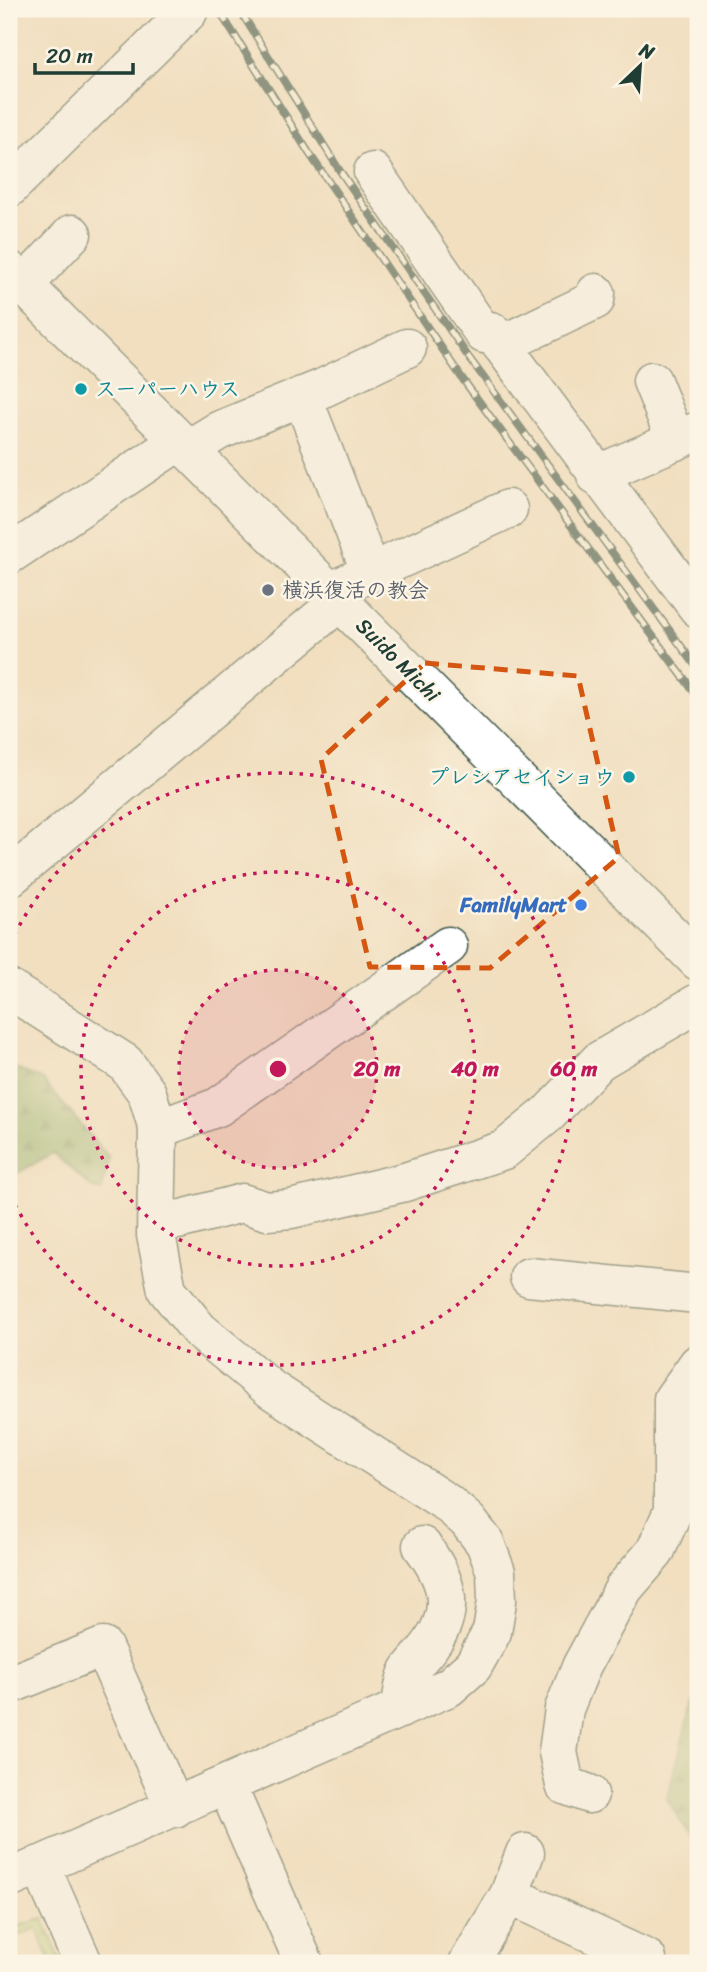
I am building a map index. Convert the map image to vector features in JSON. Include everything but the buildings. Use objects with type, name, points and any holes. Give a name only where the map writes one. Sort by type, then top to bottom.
[{"type":"street","points":[[9,188],[188,12]]},
{"type":"street","points":[[373,172],[484,334],[496,338],[698,608]]},
{"type":"street","points":[[16,277],[72,234]]},
{"type":"street","name":"Suido Michi","points":[[16,277],[698,961]]},
{"type":"street","points":[[496,338],[595,300],[596,293]]},
{"type":"street","points":[[9,555],[182,446],[302,397],[407,348]]},
{"type":"street","points":[[596,475],[687,436],[652,381]]},
{"type":"street","points":[[302,397],[370,573]]},
{"type":"street","points":[[9,878],[334,597],[370,573],[508,509]]},
{"type":"street","points":[[158,1129],[218,1107],[448,946]]},
{"type":"street","points":[[9,989],[125,1063],[147,1093],[158,1129],[156,1235],[167,1290],[199,1330],[272,1390],[447,1503],[467,1521],[485,1543],[496,1572],[497,1601],[492,1632],[473,1665],[449,1688],[25,1872],[83,1963]]},
{"type":"street","points":[[156,1216],[178,1220],[242,1203],[267,1211],[292,1209],[405,1182],[504,1150],[548,1114],[599,1061],[698,1003]]},
{"type":"street","points":[[528,1277],[698,1294]]},
{"type":"street","points":[[589,1794],[565,1785],[558,1752],[564,1709],[582,1665],[624,1588],[655,1552],[673,1511],[673,1399],[698,1364]]},
{"type":"street","points":[[400,1709],[408,1673],[436,1638],[444,1615],[447,1592],[441,1571],[422,1546]]},
{"type":"street","points":[[9,1685],[103,1647],[175,1808]]},
{"type":"street","points":[[226,1786],[304,1963]]},
{"type":"street","points":[[468,1963],[509,1895],[525,1853]]},
{"type":"street","points":[[509,1895],[647,1959]]},
{"type":"highlighted area","points":[[425,663],[578,676],[619,857],[490,968],[370,967],[321,759]]},
{"type":"green space","points":[[9,1066],[42,1079],[109,1158],[102,1191],[92,1188],[53,1153],[9,1178]]},
{"type":"green space","points":[[698,1697],[698,1840],[694,1844],[667,1799],[690,1711]]},
{"type":"green space","points":[[43,1919],[62,1963],[51,1963],[37,1928],[13,1938],[11,1928]]},
{"type":"railway","points":[[218,9],[309,153],[464,381],[698,697]]},
{"type":"railway","points":[[239,9],[340,171],[467,355],[698,669]]},
{"type":"place","name":"スーパーハウス","points":[[81,389]]},
{"type":"place","name":"横浜復活の教会","points":[[268,590]]},
{"type":"place","name":"プレシアセイショウ","points":[[629,777]]},
{"type":"place","name":"FamilyMart","points":[[581,905]]}]
